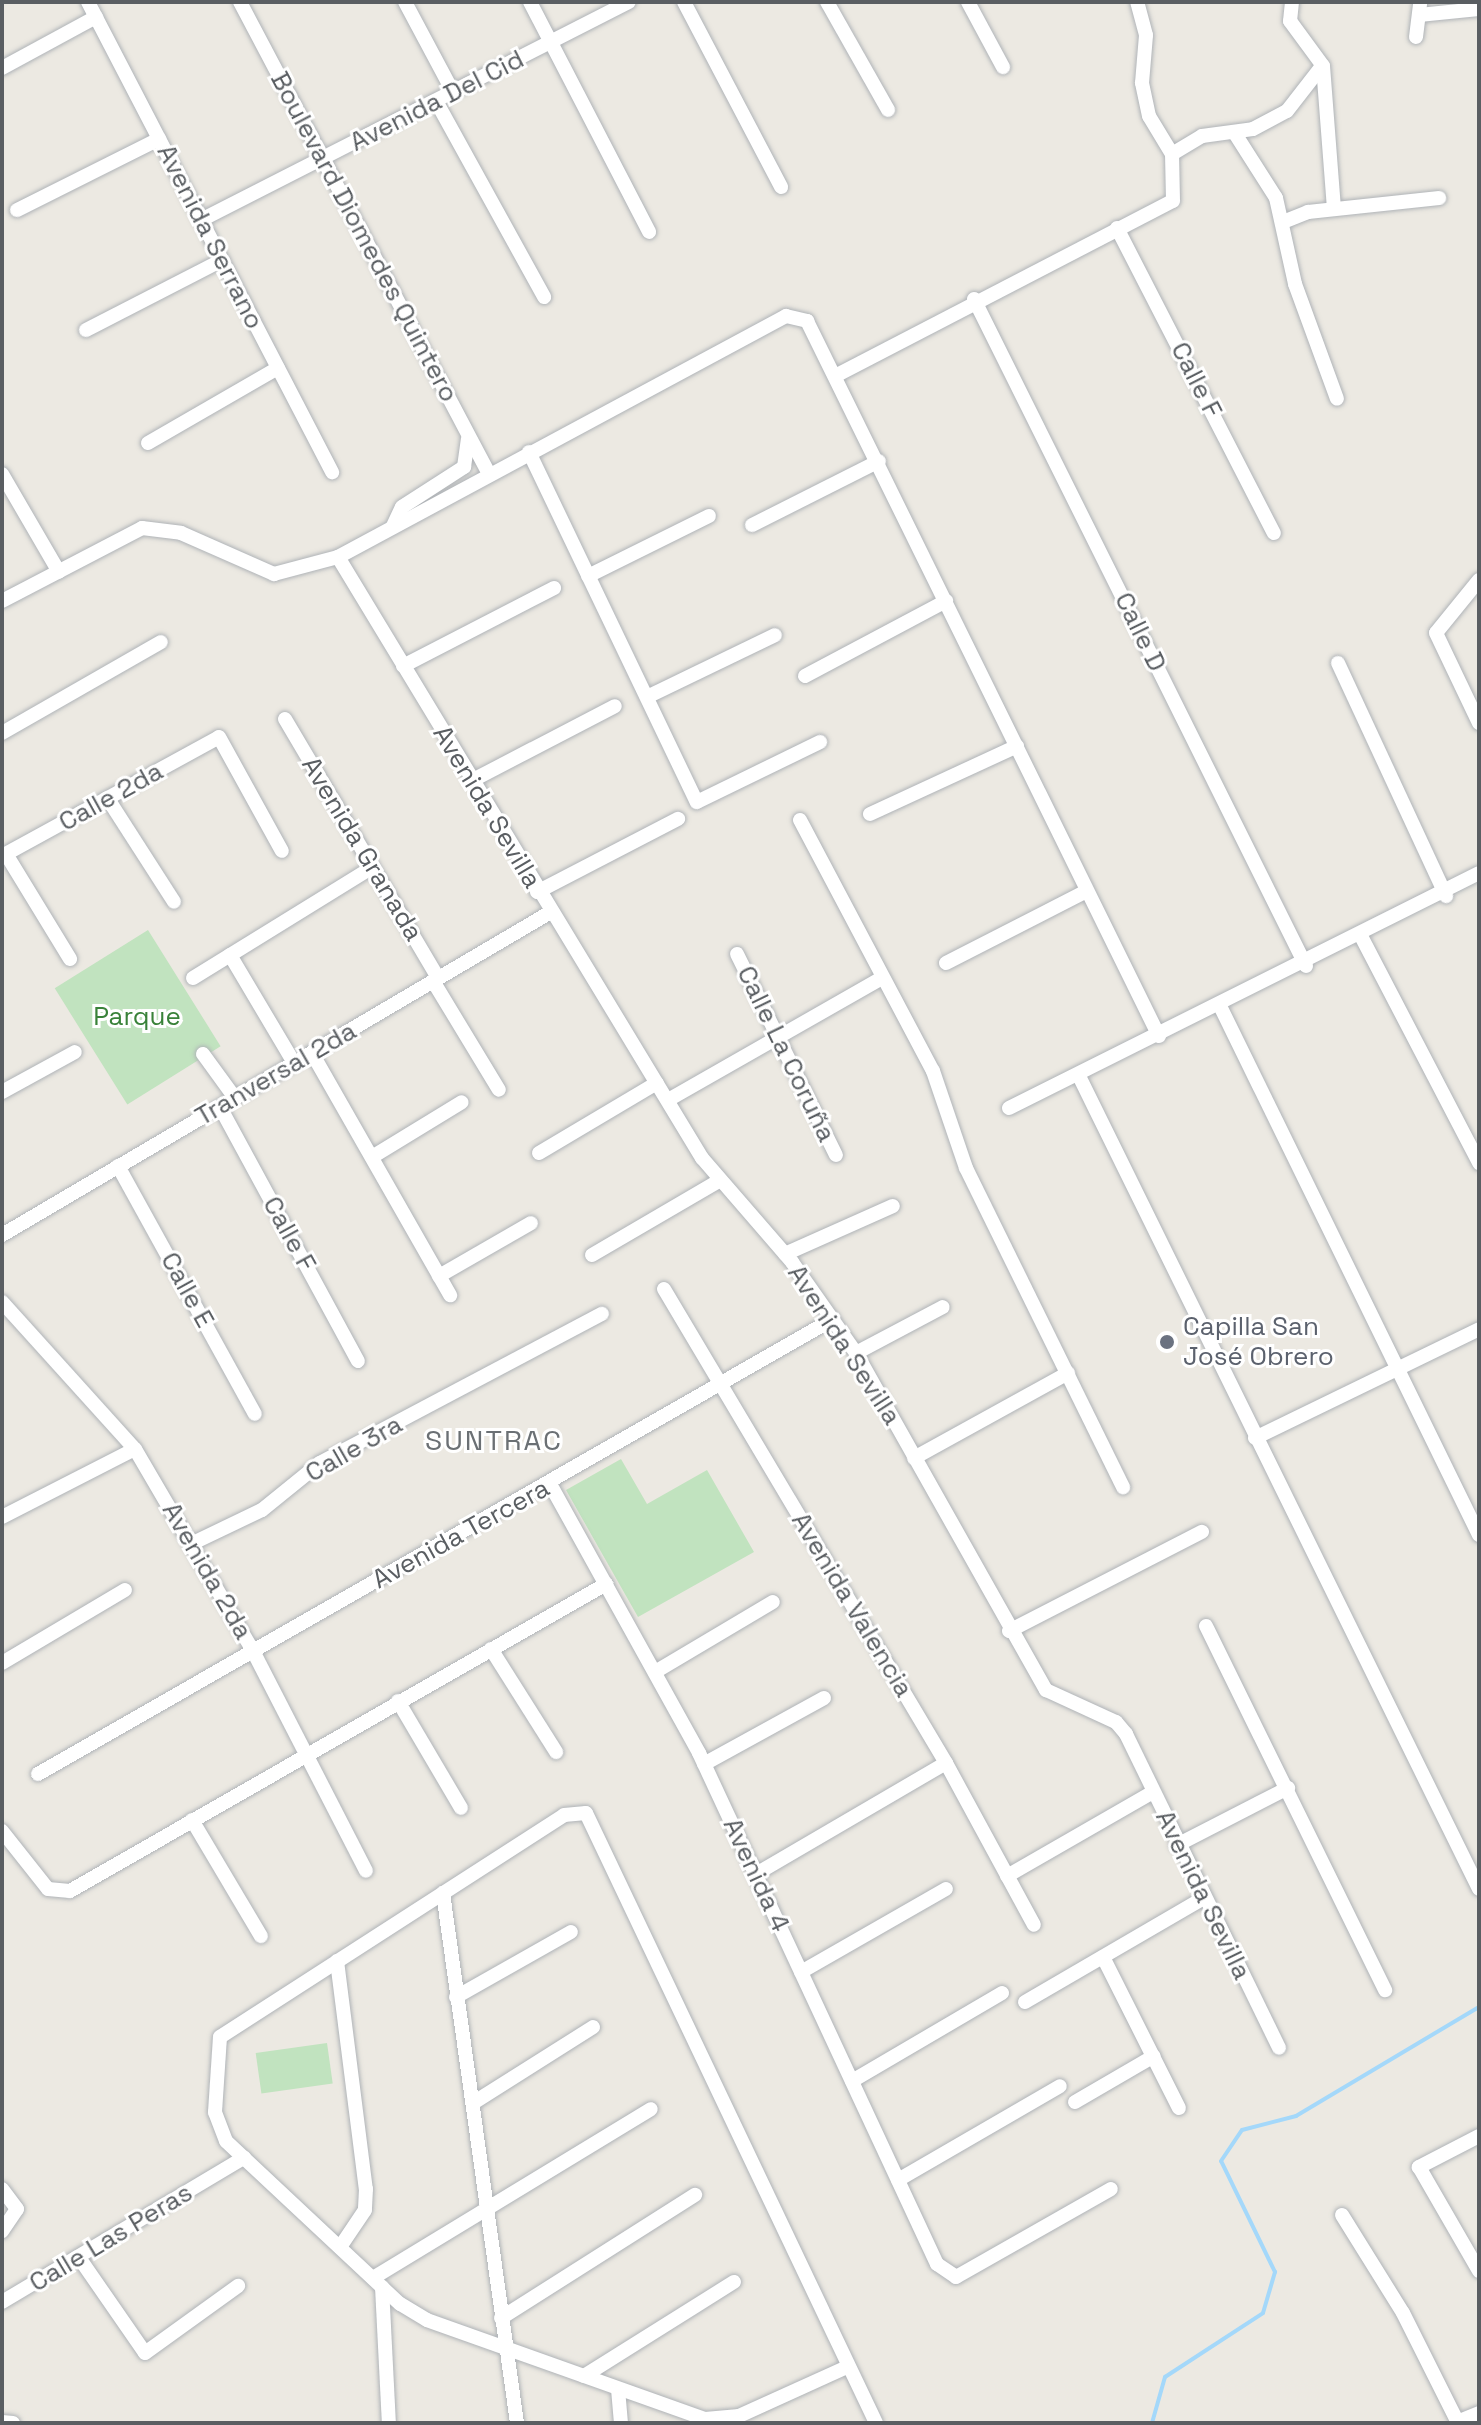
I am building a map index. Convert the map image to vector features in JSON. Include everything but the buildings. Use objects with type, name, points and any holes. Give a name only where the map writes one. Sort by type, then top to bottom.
[{"type":"street","name":"Avenida Serrano","points":[[88,2],[332,472]]},
{"type":"street","name":"Boulevard Diomedes Quintero","points":[[240,2],[488,472]]},
{"type":"street","points":[[405,2],[453,92]]},
{"type":"street","points":[[530,2],[649,232]]},
{"type":"street","name":"Avenida Del Cid","points":[[201,220],[629,2]]},
{"type":"street","points":[[684,2],[781,187]]},
{"type":"street","points":[[827,2],[888,110]]},
{"type":"street","points":[[968,2],[1003,67]]},
{"type":"street","points":[[837,375],[974,299],[1173,201],[1172,154],[1149,116],[1142,83],[1146,35],[1137,2]]},
{"type":"street","points":[[1292,2],[1290,21],[1323,66],[1334,209]]},
{"type":"street","points":[[1416,37],[1419,8],[1479,9]]},
{"type":"street","points":[[2,68],[96,17]]},
{"type":"street","points":[[1172,154],[1202,136],[1234,132],[1287,111],[1323,66]]},
{"type":"street","points":[[436,101],[544,297]]},
{"type":"street","points":[[1234,132],[1270,184],[1283,222],[1295,284],[1337,399]]},
{"type":"street","points":[[17,210],[159,139]]},
{"type":"street","points":[[1283,222],[1334,209],[1439,198]]},
{"type":"street","name":"Calle F","points":[[1117,228],[1274,533]]},
{"type":"street","points":[[86,330],[222,260]]},
{"type":"street","name":"Calle D","points":[[974,299],[1306,966]]},
{"type":"street","points":[[2,601],[142,528],[181,533],[274,574],[338,557],[488,472],[786,316],[807,321],[837,375],[1159,1036]]},
{"type":"street","points":[[148,443],[278,368]]},
{"type":"street","points":[[393,526],[402,507],[464,467],[468,434]]},
{"type":"street","points":[[529,452],[697,802],[820,742]]},
{"type":"street","points":[[752,525],[879,461]]},
{"type":"street","points":[[2,474],[59,572]]},
{"type":"street","points":[[588,576],[709,516]]},
{"type":"street","name":"Avenida Sevilla","points":[[338,557],[549,913],[717,1182],[785,1254],[856,1353],[1009,1631],[1046,1690],[1116,1722],[1279,2048]]},
{"type":"street","points":[[1479,580],[1436,633],[1479,723]]},
{"type":"street","points":[[403,666],[554,588]]},
{"type":"street","points":[[805,676],[946,601]]},
{"type":"street","points":[[647,697],[775,635]]},
{"type":"street","points":[[2,733],[161,642]]},
{"type":"street","points":[[1338,663],[1446,896]]},
{"type":"street","points":[[471,781],[615,706]]},
{"type":"street","name":"Avenida Granada","points":[[285,719],[499,1090]]},
{"type":"street","name":"Calle 2da","points":[[4,855],[219,737],[282,851]]},
{"type":"street","points":[[870,814],[1017,746]]},
{"type":"street","points":[[108,799],[174,902]]},
{"type":"street","points":[[537,892],[678,819]]},
{"type":"street","points":[[800,820],[880,979],[933,1071],[966,1168],[1123,1487]]},
{"type":"street","points":[[4,855],[70,959]]},
{"type":"street","points":[[193,978],[373,867]]},
{"type":"street","points":[[1009,1108],[1221,1008],[1446,896],[1479,873]]},
{"type":"street","points":[[946,963],[1087,891]]},
{"type":"street","name":"Tranversal 2da","points":[[2,1235],[549,913]]},
{"type":"street","points":[[1362,938],[1479,1163]]},
{"type":"street","name":"Calle La Coruña","points":[[737,954],[836,1155]]},
{"type":"street","points":[[230,955],[294,1063]]},
{"type":"street","points":[[668,1100],[880,979]]},
{"type":"street","points":[[1221,1008],[1394,1371],[1479,1535]]},
{"type":"street","points":[[2,1092],[75,1052]]},
{"type":"street","points":[[312,1053],[450,1295]]},
{"type":"street","points":[[203,1054],[235,1098]]},
{"type":"street","points":[[1079,1076],[1255,1438],[1376,1667],[1479,1889]]},
{"type":"street","points":[[539,1153],[657,1083]]},
{"type":"street","points":[[372,1157],[462,1102]]},
{"type":"street","name":"Calle F","points":[[220,1107],[358,1361]]},
{"type":"street","name":"Calle E","points":[[118,1166],[255,1414]]},
{"type":"street","points":[[592,1255],[717,1182]]},
{"type":"street","points":[[785,1254],[893,1206]]},
{"type":"street","points":[[439,1276],[531,1223]]},
{"type":"street","name":"Avenida Valencia","points":[[664,1289],[946,1763],[1034,1925]]},
{"type":"street","name":"Avenida 2da","points":[[2,1302],[135,1449],[193,1543],[253,1651],[366,1871]]},
{"type":"street","points":[[856,1353],[943,1307]]},
{"type":"street","name":"Calle 3ra","points":[[193,1543],[262,1510],[320,1463],[602,1314]]},
{"type":"street","name":"Avenida Tercera","points":[[38,1774],[550,1484],[833,1319]]},
{"type":"street","points":[[1255,1438],[1479,1329]]},
{"type":"street","points":[[914,1458],[1068,1373]]},
{"type":"street","points":[[2,1517],[135,1449]]},
{"type":"street","name":"Avenida 4","points":[[550,1484],[704,1764],[945,2274],[956,2277],[1111,2189]]},
{"type":"street","points":[[1009,1631],[1202,1532]]},
{"type":"street","points":[[2,1831],[48,1889],[70,1891],[606,1584]]},
{"type":"street","points":[[2,1663],[125,1590]]},
{"type":"street","points":[[655,1672],[773,1602]]},
{"type":"street","points":[[1206,1626],[1385,1990]]},
{"type":"street","points":[[491,1649],[556,1752]]},
{"type":"street","points":[[704,1764],[824,1698]]},
{"type":"street","points":[[398,1701],[461,1808]]},
{"type":"street","points":[[756,1874],[946,1763]]},
{"type":"street","points":[[1177,1845],[1288,1788]]},
{"type":"street","points":[[1007,1876],[1153,1792]]},
{"type":"street","points":[[847,2367],[721,2421],[618,2389],[427,2320],[378,2283],[226,2141],[215,2112],[220,2037],[564,1815],[594,1819],[847,2367],[876,2423]]},
{"type":"street","points":[[192,1820],[261,1936]]},
{"type":"street","points":[[801,1972],[946,1889]]},
{"type":"street","points":[[443,1893],[517,2423]]},
{"type":"street","points":[[1025,2002],[1202,1899]]},
{"type":"street","points":[[456,1997],[571,1932]]},
{"type":"street","points":[[1103,1957],[1179,2108]]},
{"type":"street","points":[[337,1961],[366,2189],[365,2210],[340,2247]]},
{"type":"street","points":[[852,2081],[1002,1993]]},
{"type":"street","points":[[473,2103],[593,2027]]},
{"type":"street","points":[[1075,2102],[1154,2056]]},
{"type":"street","points":[[898,2180],[1060,2086]]},
{"type":"street","points":[[378,2283],[487,2208],[651,2109]]},
{"type":"street","points":[[1479,2136],[1419,2167],[1479,2271]]},
{"type":"street","name":"Calle Las Peras","points":[[219,2174],[226,2141]]},
{"type":"street","name":"Calle Las Peras","points":[[2,2302],[80,2259],[244,2158]]},
{"type":"street","points":[[2,2189],[17,2209],[2,2231]]},
{"type":"street","points":[[501,2318],[695,2195]]},
{"type":"street","points":[[1342,2215],[1403,2313],[1457,2422],[1479,2413]]},
{"type":"street","points":[[80,2259],[145,2353],[238,2286]]},
{"type":"street","points":[[584,2376],[734,2282]]},
{"type":"street","points":[[378,2283],[389,2423]]},
{"type":"street","points":[[618,2389],[621,2423]]},
{"type":"street","points":[[2,2422],[13,2423]]},
{"type":"green space","name":"Parque","points":[[148,930],[221,1046],[127,1104],[55,988]]},
{"type":"green space","points":[[621,1459],[647,1504],[707,1470],[754,1552],[638,1617],[566,1490]]},
{"type":"green space","points":[[327,2043],[333,2084],[261,2094],[256,2053]]},
{"type":"waterway","points":[[1152,2423],[1165,2377],[1263,2313],[1275,2272],[1221,2161],[1242,2130],[1296,2116],[1479,2007]]},
{"type":"place","name":"Capilla San José Obrero","points":[[1167,1342]]},
{"type":"district","name":"SUNTRAC","points":[[494,1440]]}]
